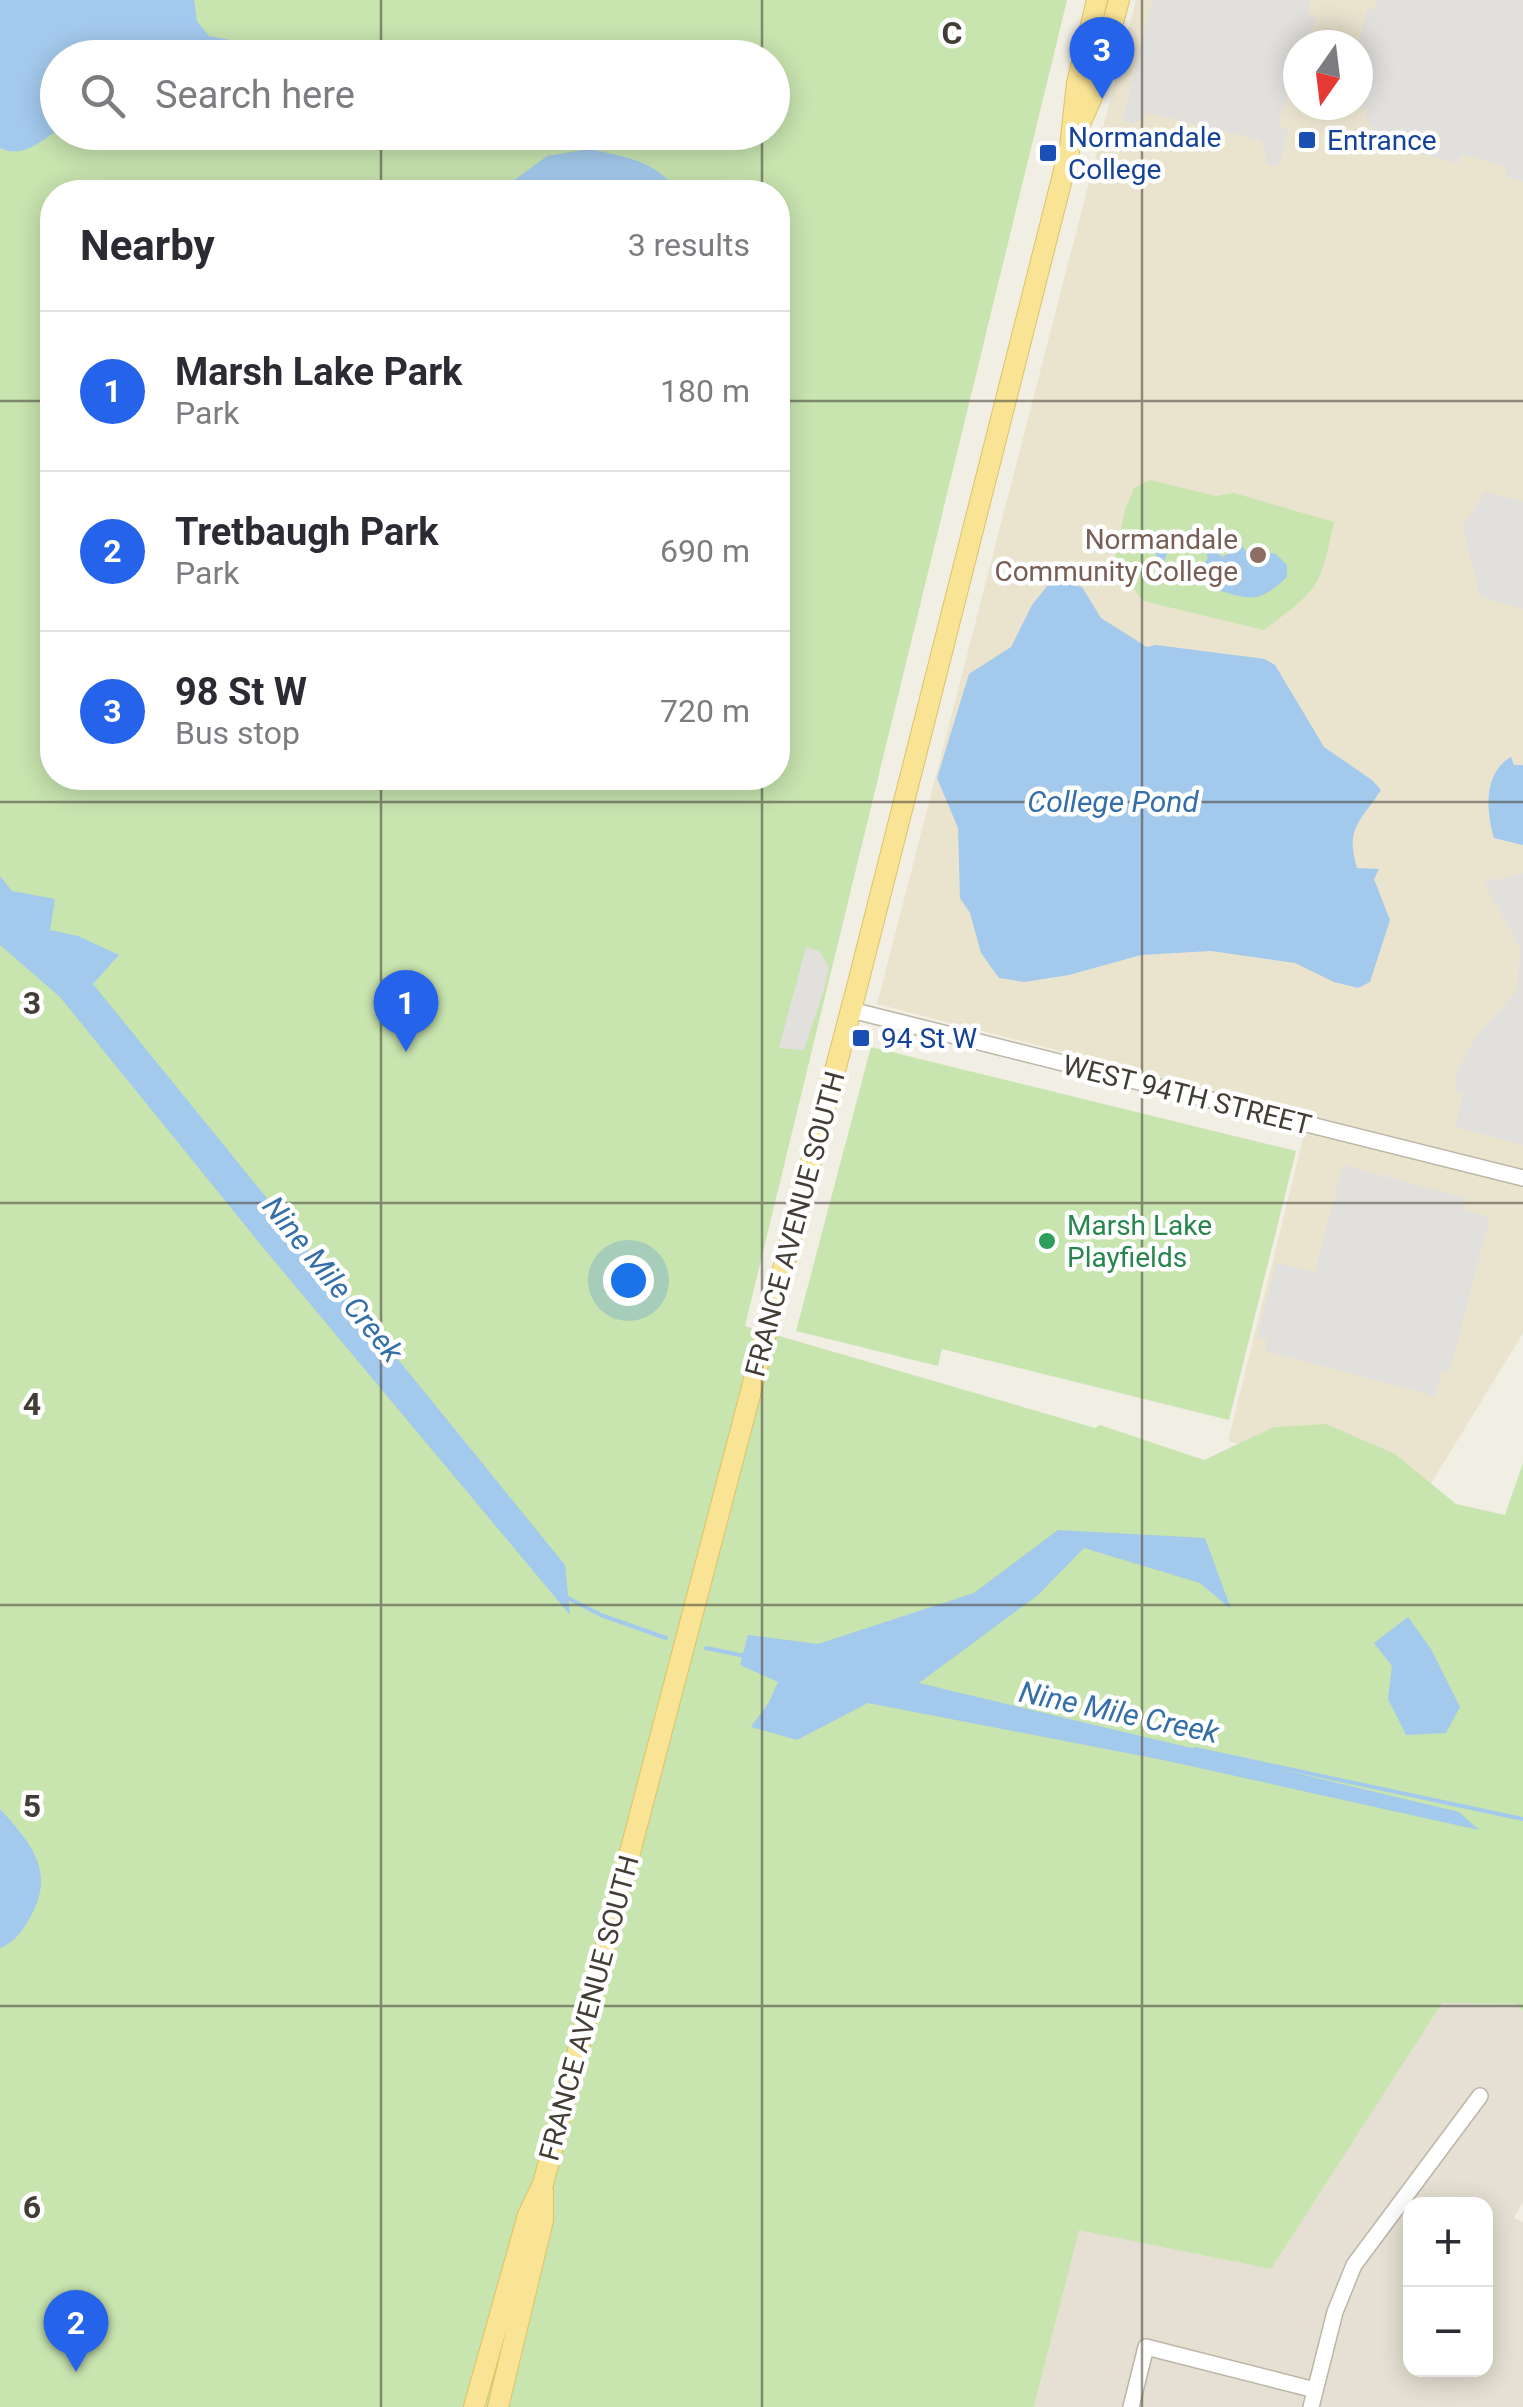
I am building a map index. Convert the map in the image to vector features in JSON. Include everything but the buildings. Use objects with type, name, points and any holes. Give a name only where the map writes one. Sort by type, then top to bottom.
[{"type":"main road","name":"FRANCE AVENUE SOUTH","points":[[1070,147],[1076,83],[1097,0]]},
{"type":"main road","name":"FRANCE AVENUE SOUTH","points":[[474,2407],[528,2216],[543,2184],[851,1010],[1070,147],[1094,90],[1120,0]]},
{"type":"main road","name":"FRANCE AVENUE SOUTH","points":[[498,2407],[543,2220],[543,2184]]},
{"type":"street","name":"WEST 94TH STREET","points":[[851,1010],[1523,1178]]},
{"type":"street","points":[[1311,2407],[1335,2312],[1354,2266],[1480,2096]]},
{"type":"street","points":[[1130,2407],[1146,2347],[1316,2390]]},
{"type":"shaded area","name":"Normandale Community College","points":[[1136,0],[1523,0],[1523,1333],[1424,1495],[1228,1441],[1309,1115],[877,1004]]},
{"type":"shaded area","points":[[1152,0],[1310,0],[1308,14],[1316,17],[1313,30],[1283,30],[1283,108],[1278,126],[1288,129],[1279,166],[1268,165],[1261,141],[1149,113],[1134,124],[1122,121]]},
{"type":"shaded area","points":[[1371,0],[1523,0],[1523,181],[1505,176],[1506,166],[1461,155],[1459,163],[1371,142],[1374,133],[1368,120],[1373,120],[1373,30],[1361,30],[1368,8],[1379,5]]},
{"type":"shaded area","points":[[1485,492],[1523,501],[1523,609],[1480,597],[1463,527]]},
{"type":"shaded area","points":[[1523,873],[1523,1145],[1455,1127],[1463,1095],[1454,1092],[1457,1070],[1475,1038],[1517,990],[1520,948],[1484,883]]},
{"type":"shaded area","points":[[806,947],[819,951],[829,967],[824,989],[804,1050],[779,1048]]},
{"type":"shaded area","points":[[1343,1165],[1466,1198],[1463,1210],[1490,1217],[1450,1372],[1442,1370],[1435,1396],[1265,1351],[1267,1340],[1257,1337],[1276,1263],[1315,1272]]},
{"type":"shaded area","points":[[1442,2002],[1518,2004],[1523,2011],[1523,2202],[1514,2218],[1523,2222],[1523,2407],[1034,2407],[1079,2229],[1271,2269]]},
{"type":"green space","points":[[0,0],[1067,0],[745,1326],[1095,1428],[1100,1425],[1204,1460],[1274,1427],[1326,1424],[1395,1454],[1456,1504],[1505,1515],[1523,1463],[1523,2011],[1517,2004],[1442,2003],[1271,2269],[1079,2230],[1034,2407],[0,2407]]},
{"type":"green space","points":[[1150,480],[1216,496],[1234,493],[1334,522],[1325,562],[1314,586],[1264,630],[1143,601],[1114,563],[1125,510],[1134,488]]},
{"type":"green space","name":"Marsh Lake Playfields","points":[[871,1047],[1296,1151],[1229,1420],[942,1349],[938,1366],[796,1331]]},
{"type":"water","points":[[0,0],[194,0],[197,21],[209,36],[230,40],[40,40],[40,142],[16,152],[0,148]]},
{"type":"water","points":[[594,150],[650,166],[668,180],[514,180],[547,156]]},
{"type":"water","points":[[1169,535],[1198,539],[1222,557],[1228,554],[1229,543],[1242,545],[1246,552],[1251,549],[1276,554],[1287,565],[1287,577],[1267,593],[1252,598],[1211,588],[1204,572],[1206,553],[1197,544],[1180,538],[1170,545],[1159,576],[1158,544]]},
{"type":"water","name":"College Pond","points":[[1052,580],[1082,587],[1101,618],[1147,647],[1265,659],[1275,665],[1324,747],[1381,790],[1357,826],[1353,843],[1357,868],[1379,869],[1374,879],[1390,920],[1370,982],[1358,988],[1334,982],[1295,963],[1211,951],[1141,955],[1069,975],[1024,982],[999,978],[981,953],[970,913],[960,898],[958,828],[937,778],[969,674],[1011,647],[1032,605]]},
{"type":"water","points":[[1511,757],[1514,765],[1523,765],[1523,845],[1494,838],[1489,816],[1491,783]]},
{"type":"water","points":[[0,876],[12,891],[55,899],[50,930],[78,936],[119,955],[93,984],[565,1565],[570,1615],[60,997],[0,945]]},
{"type":"water","points":[[1058,1530],[1205,1538],[1231,1609],[1200,1583],[1084,1548],[1038,1595],[919,1683],[1459,1812],[1479,1830],[1168,1761],[868,1703],[797,1740],[751,1727],[778,1682],[740,1665],[748,1635],[818,1644],[974,1593]]},
{"type":"water","points":[[1408,1617],[1431,1649],[1460,1707],[1446,1733],[1406,1735],[1388,1699],[1392,1666],[1374,1643]]},
{"type":"water","points":[[0,1809],[31,1848],[41,1874],[36,1904],[28,1921],[16,1937],[0,1948]]},
{"type":"waterway","name":"Nine Mile Creek","points":[[564,1596],[601,1615],[666,1638]]},
{"type":"waterway","name":"Nine Mile Creek","points":[[706,1648],[745,1656]]},
{"type":"waterway","name":"Nine Mile Creek","points":[[1195,1749],[1523,1819]]},
{"type":"place","name":"98 St W","points":[[1102,99]]},
{"type":"place","name":"Entrance","points":[[1307,140]]},
{"type":"place","name":"Normandale College","points":[[1048,153]]},
{"type":"place","name":"Normandale Community College","points":[[1258,555]]},
{"type":"place","name":"94 St W","points":[[861,1038]]},
{"type":"place","name":"Marsh Lake Park","points":[[406,1052]]},
{"type":"place","name":"Marsh Lake Playfields","points":[[1047,1241]]},
{"type":"place","name":"Tretbaugh Park","points":[[76,2372]]}]
